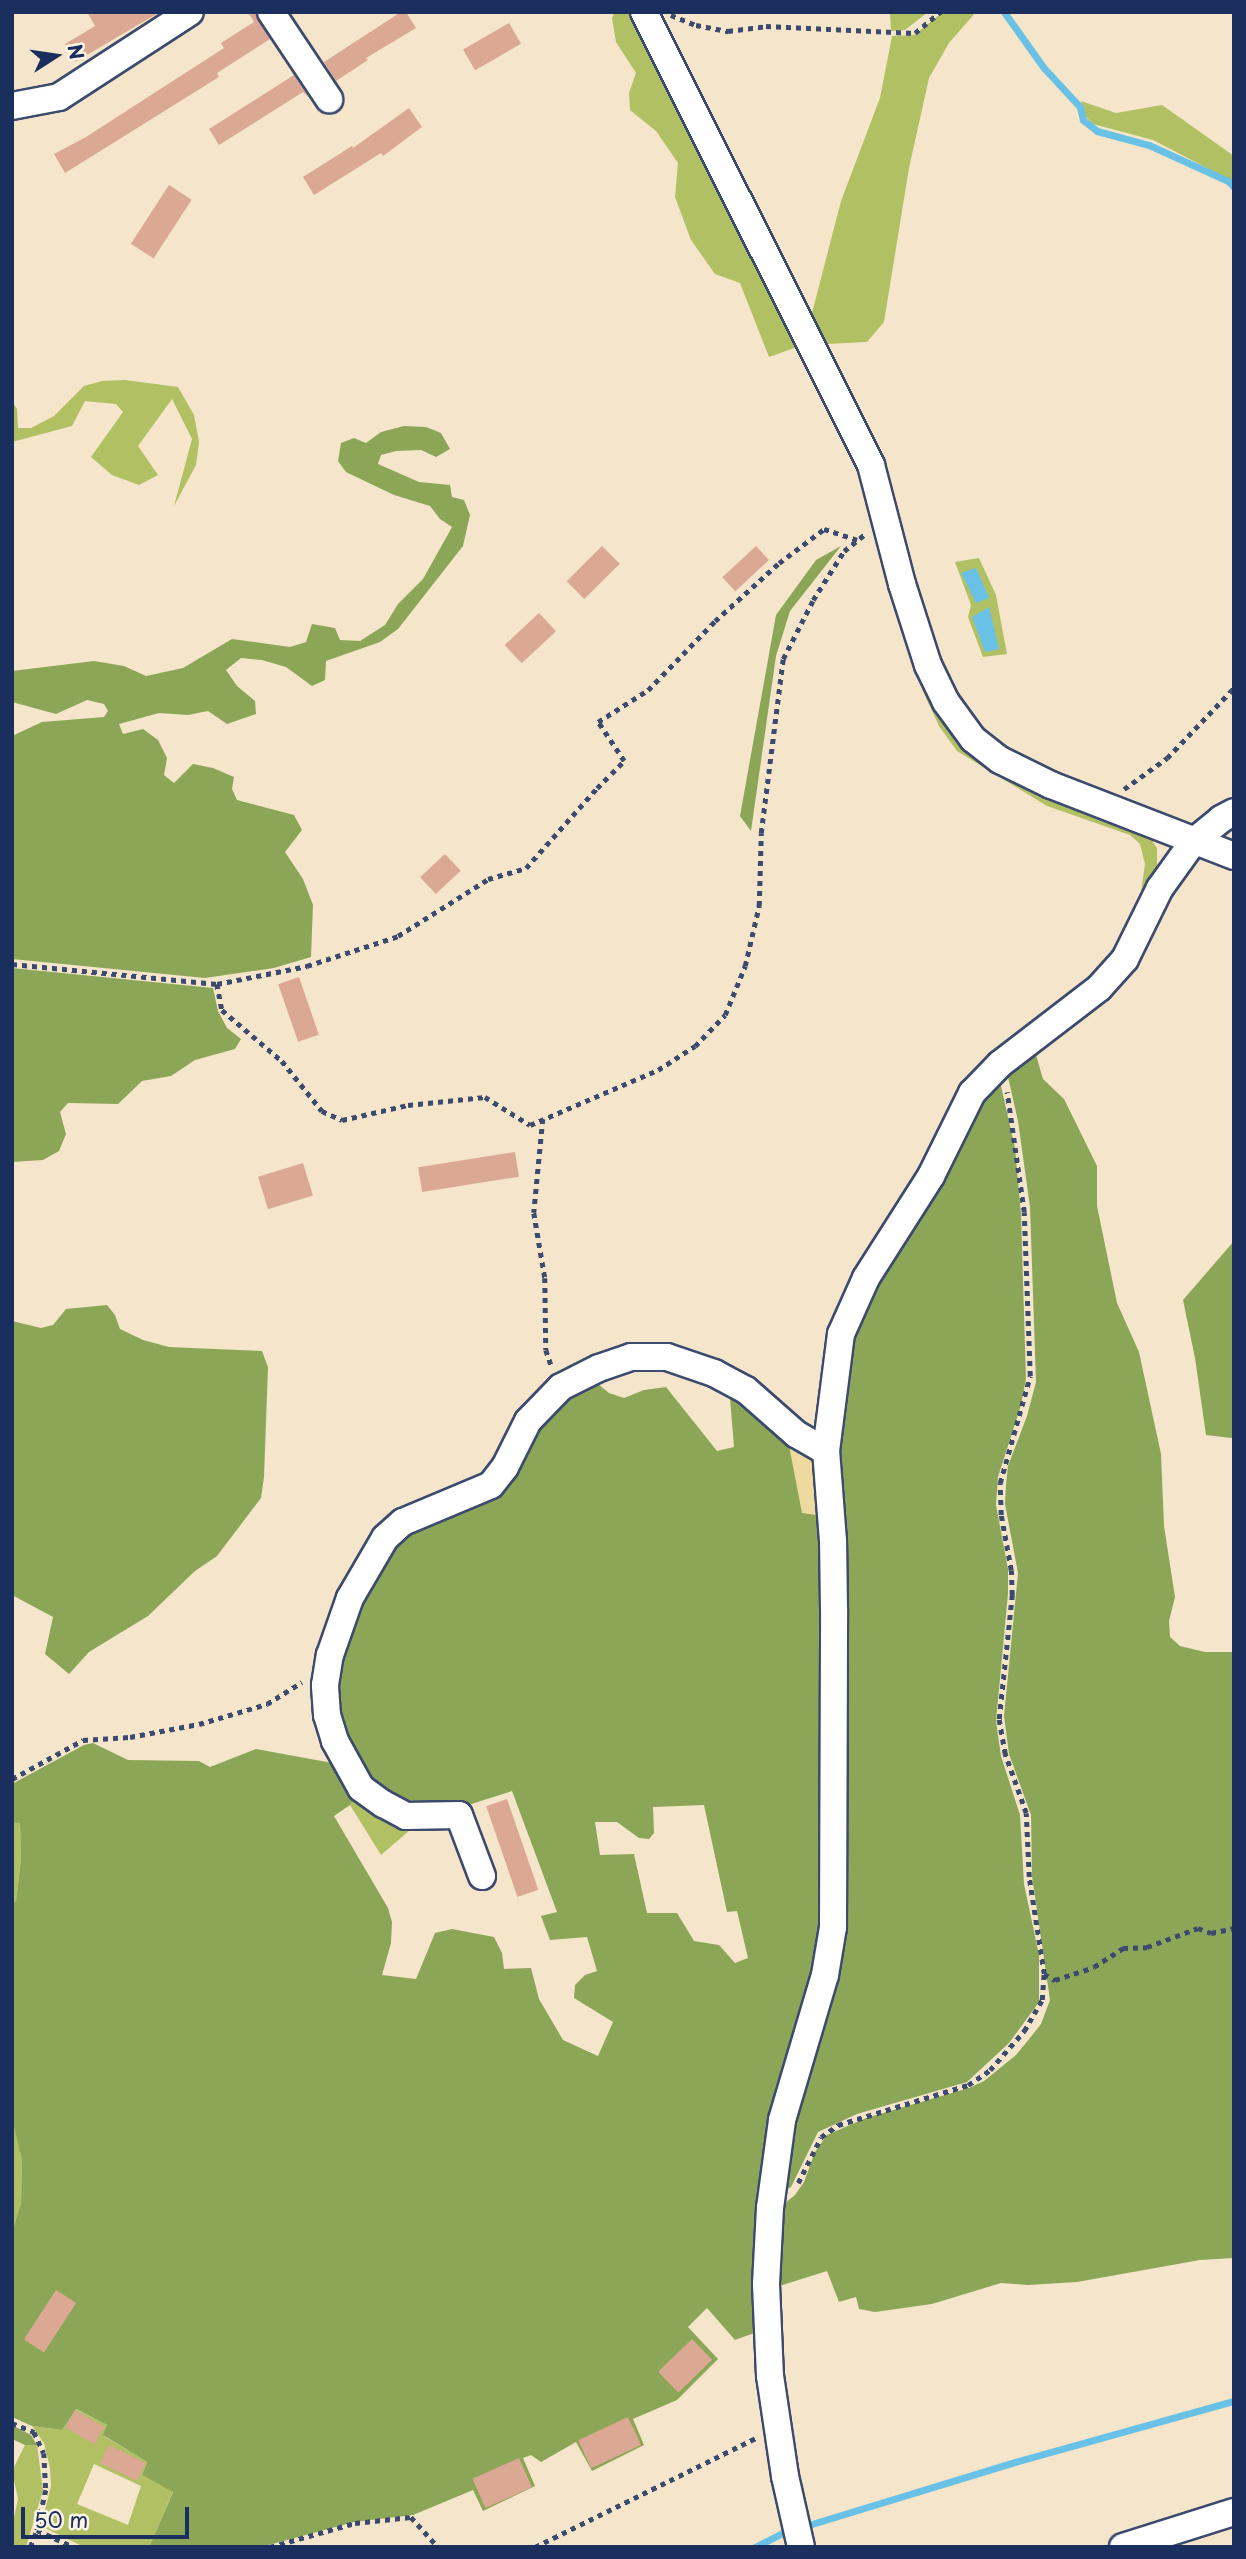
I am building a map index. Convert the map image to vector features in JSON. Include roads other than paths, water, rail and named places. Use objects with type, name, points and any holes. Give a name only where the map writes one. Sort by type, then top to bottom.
[{"type":"street","points":[[12,106],[59,97],[190,12]]},
{"type":"street","points":[[271,12],[329,99]]},
{"type":"street","points":[[644,12],[871,465],[928,665],[946,702],[973,739],[1000,760],[1101,805],[1234,856]]},
{"type":"street","points":[[801,2547],[770,2376],[766,2284],[770,2208],[782,2120],[825,1975],[833,1927],[834,1555],[826,1451],[841,1334],[866,1278],[931,1176],[972,1093],[1000,1064],[1099,988],[1125,959],[1160,888],[1193,842],[1220,819],[1234,813]]},
{"type":"street","points":[[482,1875],[459,1815],[406,1816],[361,1788],[335,1741],[327,1715],[325,1685],[350,1598],[385,1538],[403,1522],[491,1485],[505,1467],[528,1422],[561,1387],[599,1368],[631,1357],[667,1357],[714,1373],[746,1390],[796,1434],[826,1451]]},
{"type":"street","points":[[1123,2547],[1234,2512]]},
{"type":"water","points":[[976,568],[989,598],[976,603],[961,573]]},
{"type":"water","points":[[989,607],[999,649],[985,652],[972,617]]},
{"type":"waterway","points":[[1004,12],[1044,68],[1080,107],[1083,120],[1097,131],[1149,145],[1228,181],[1234,187]]},
{"type":"waterway","points":[[802,2527],[1015,2462],[1234,2401]]},
{"type":"waterway","points":[[755,2547],[789,2530]]}]
